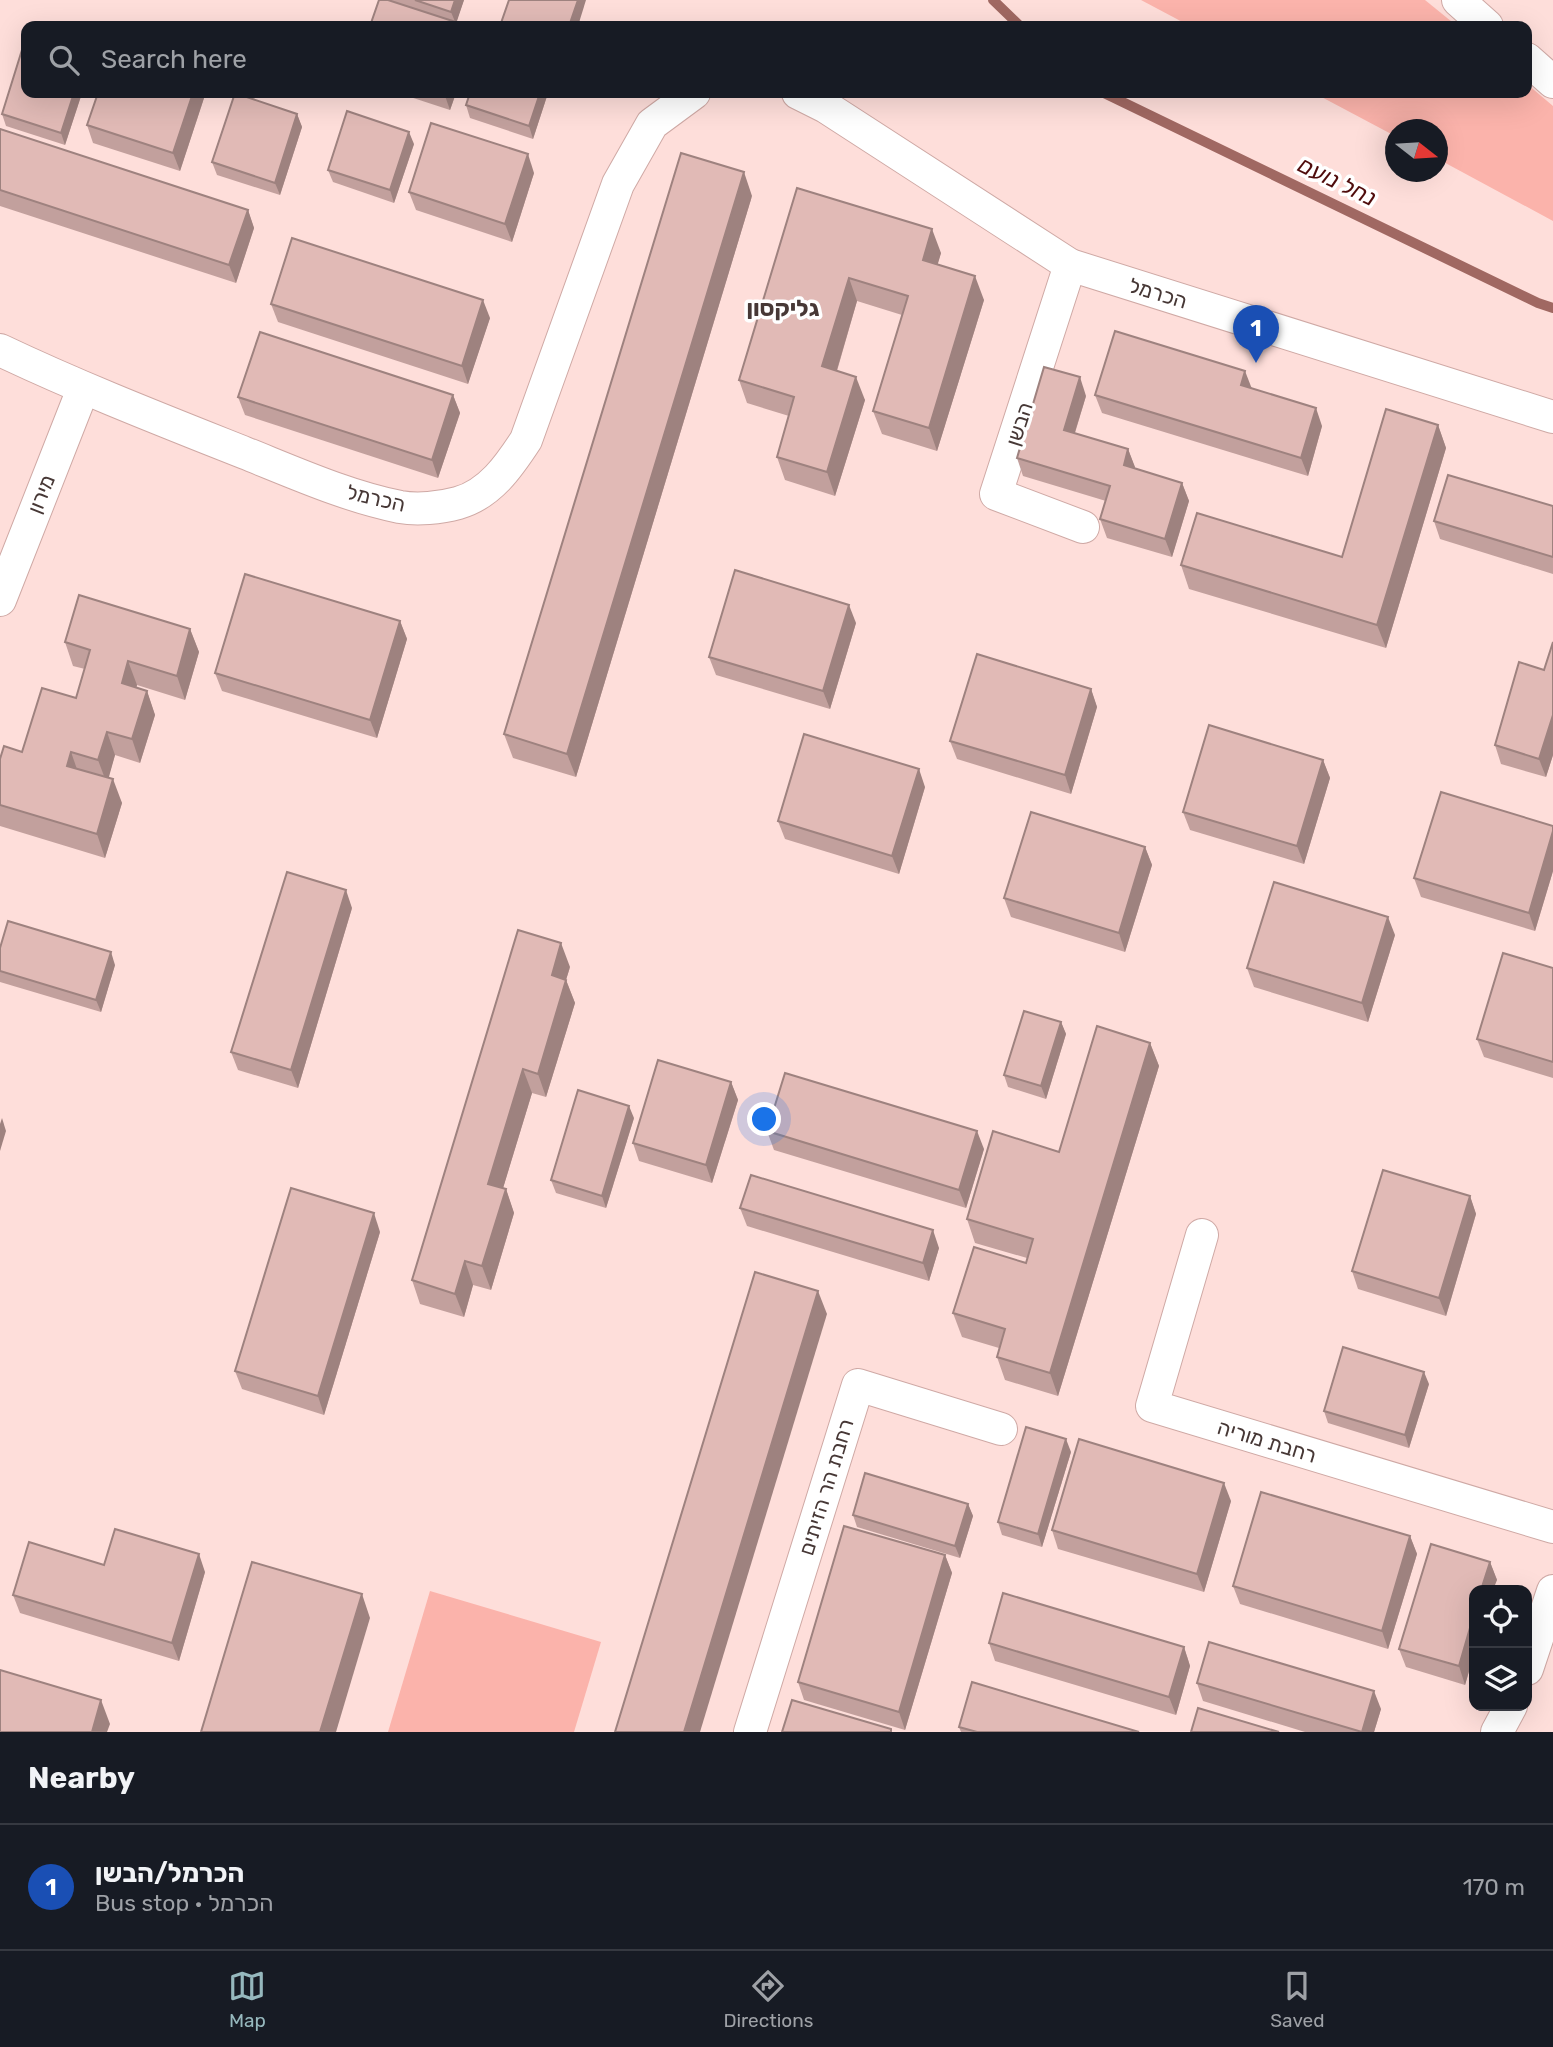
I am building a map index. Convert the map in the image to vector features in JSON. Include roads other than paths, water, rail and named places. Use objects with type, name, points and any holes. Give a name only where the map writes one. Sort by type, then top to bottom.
[{"type":"street","points":[[1458,0],[1481,21]]},
{"type":"street","points":[[1532,63],[1553,82]]},
{"type":"street","name":"הכרמל","points":[[0,350],[83,389],[352,495],[402,508],[434,508],[459,503],[480,493],[506,470],[526,440],[618,184],[652,124],[687,98]]},
{"type":"street","name":"הכרמל","points":[[807,98],[826,107],[1070,265],[1553,417]]},
{"type":"street","name":"הבשן","points":[[1070,265],[996,494],[1083,527]]},
{"type":"street","name":"מירון","points":[[0,600],[83,389]]},
{"type":"street","name":"רחבת מוריה","points":[[1202,1235],[1152,1406],[1553,1527]]},
{"type":"street","name":"רחבת הר הזיתים","points":[[750,1732],[858,1385],[1002,1429]]},
{"type":"street","points":[[1532,1654],[1553,1591]]},
{"type":"street","points":[[1497,1732],[1508,1711]]},
{"type":"waterway","name":"נחל נועם","points":[[993,0],[1015,21]]},
{"type":"waterway","name":"נחל נועם","points":[[1114,98],[1553,308]]},
{"type":"place","name":"הכרמל/הבשן","points":[[1256,363]]},
{"type":"district","name":"גליקסון","points":[[783,308]]}]
